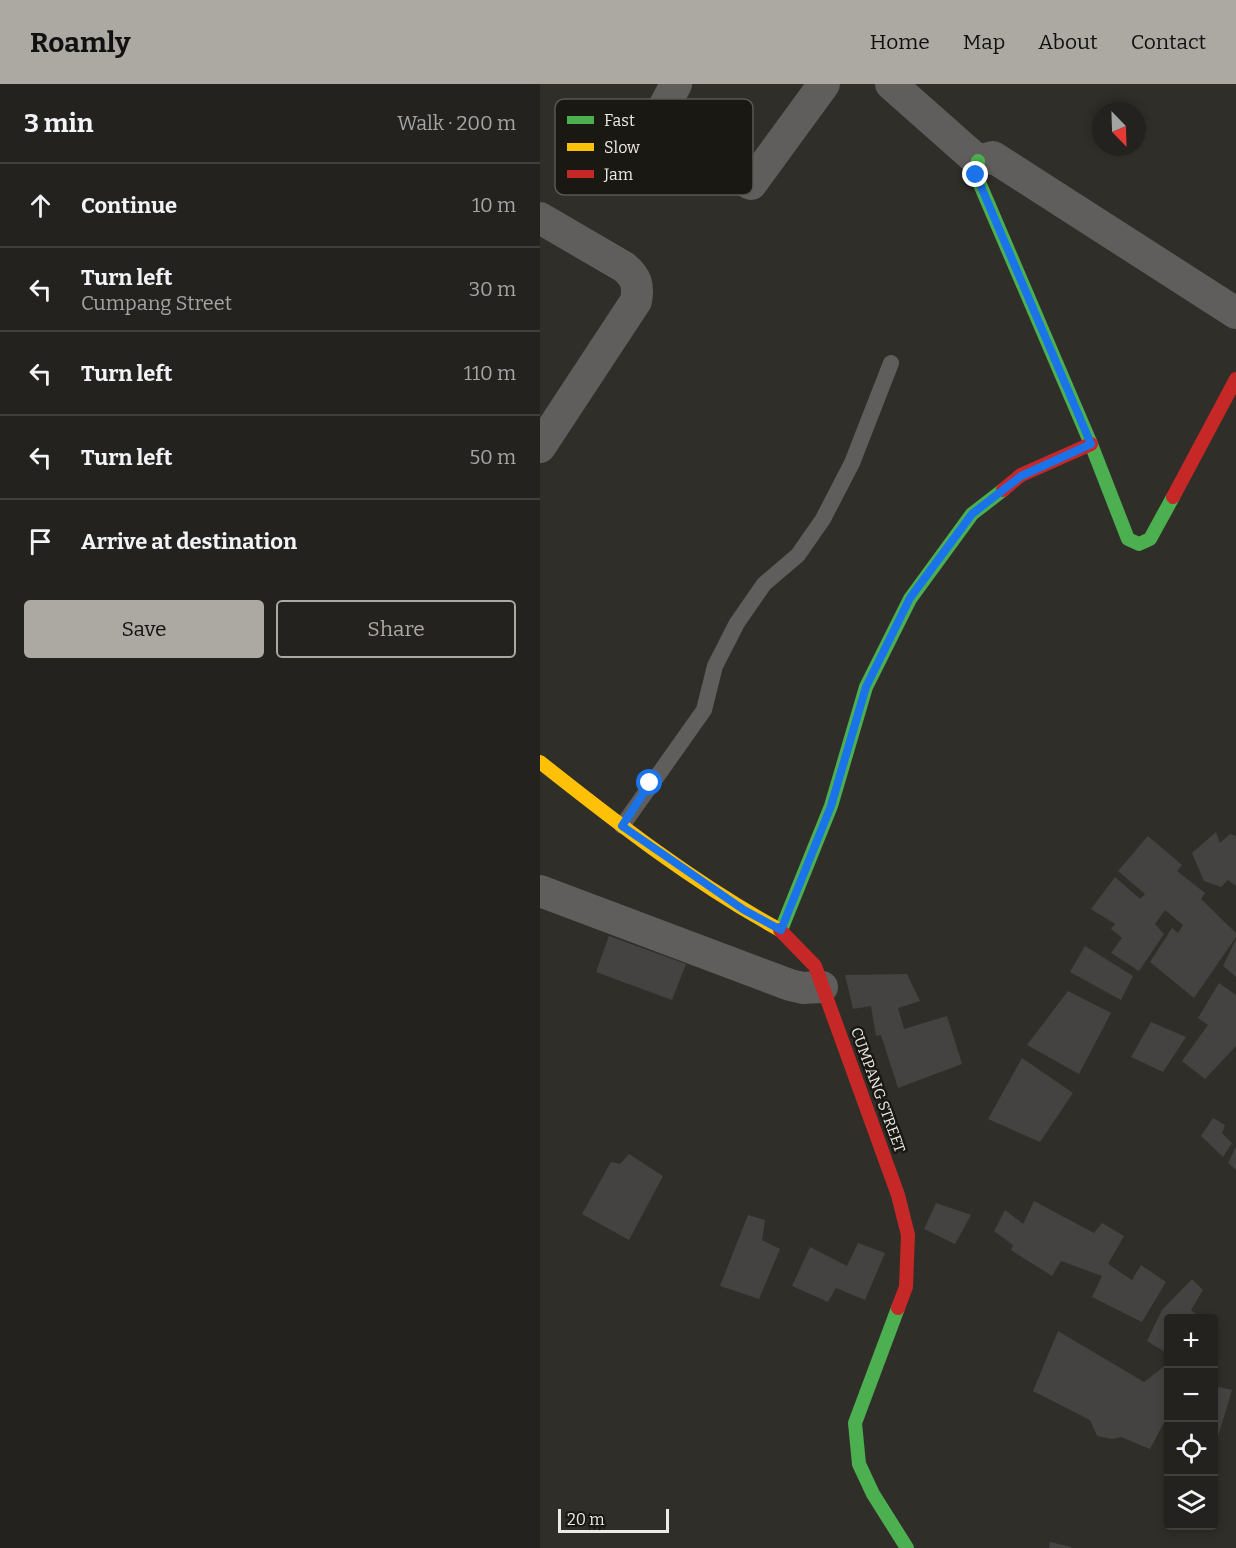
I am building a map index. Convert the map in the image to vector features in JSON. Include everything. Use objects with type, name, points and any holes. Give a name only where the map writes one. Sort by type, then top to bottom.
[{"type":"street","points":[[668,99],[676,84]]},
{"type":"street","points":[[753,181],[824,84]]},
{"type":"street","points":[[891,84],[978,161]]},
{"type":"street","points":[[978,161],[993,157],[1236,313]]},
{"type":"street","points":[[978,161],[976,175],[1091,444],[1128,539],[1139,544],[1150,539],[1236,379]]},
{"type":"street","points":[[540,218],[624,267],[635,276],[638,290],[636,301],[540,447]]},
{"type":"street","points":[[781,930],[831,806],[866,687],[910,598],[972,514],[1021,476],[1091,444]]},
{"type":"street","name":"CUMPANG STREET","points":[[540,762],[622,826],[744,910],[781,930],[815,966],[898,1195],[908,1235],[906,1287],[855,1423],[859,1464],[873,1494],[907,1548]]},
{"type":"street","points":[[540,891],[790,985],[802,988],[822,987]]},
{"type":"lane","points":[[622,826],[650,783],[704,710],[715,666],[737,623],[764,584],[798,555],[823,519],[852,463],[891,363]]},
{"type":"building","points":[[1216,832],[1220,843],[1230,834],[1236,836],[1236,886],[1228,880],[1221,887],[1204,881],[1192,853]]},
{"type":"building","points":[[1148,836],[1182,865],[1177,871],[1205,893],[1201,899],[1236,933],[1236,937],[1194,998],[1150,962],[1172,928],[1178,933],[1183,925],[1165,910],[1155,924],[1164,934],[1139,971],[1111,953],[1122,938],[1111,929],[1115,924],[1091,909],[1115,877],[1140,899],[1145,894],[1118,871]]},
{"type":"building","points":[[609,936],[686,964],[672,1000],[596,972]]},
{"type":"building","points":[[1236,939],[1236,977],[1223,966]]},
{"type":"building","points":[[1085,946],[1133,976],[1121,1000],[1070,972]]},
{"type":"building","points":[[907,974],[920,1001],[898,1008],[904,1029],[947,1016],[962,1064],[898,1088],[881,1035],[876,1036],[871,1006],[853,1009],[845,975]]},
{"type":"building","points":[[1219,983],[1236,995],[1236,1046],[1205,1079],[1182,1061],[1208,1025],[1198,1018]]},
{"type":"building","points":[[1068,991],[1111,1013],[1079,1074],[1027,1045]]},
{"type":"building","points":[[1151,1022],[1186,1037],[1163,1072],[1131,1057]]},
{"type":"building","points":[[1022,1058],[1073,1093],[1040,1142],[988,1119]]},
{"type":"building","points":[[1213,1118],[1225,1125],[1222,1133],[1232,1143],[1223,1157],[1201,1136]]},
{"type":"building","points":[[1236,1147],[1236,1170],[1228,1163]]},
{"type":"building","points":[[629,1154],[663,1176],[629,1240],[582,1214],[611,1162],[620,1164]]},
{"type":"building","points":[[1034,1201],[1094,1233],[1102,1223],[1124,1236],[1108,1264],[1132,1280],[1141,1265],[1166,1282],[1142,1322],[1092,1297],[1102,1276],[1061,1261],[1052,1276],[1011,1250],[1013,1245],[994,1231],[1005,1210],[1023,1224]]},
{"type":"building","points":[[936,1203],[971,1215],[955,1244],[924,1229]]},
{"type":"building","points":[[748,1215],[765,1220],[762,1240],[780,1249],[759,1299],[720,1286]]},
{"type":"building","points":[[858,1243],[885,1253],[865,1300],[836,1288],[828,1302],[792,1286],[810,1247],[847,1266]]},
{"type":"building","points":[[1192,1279],[1203,1290],[1191,1310],[1196,1314],[1164,1314],[1164,1352],[1147,1341],[1162,1310]]},
{"type":"building","points":[[1058,1331],[1144,1382],[1164,1367],[1164,1423],[1150,1449],[1121,1437],[1112,1439],[1097,1436],[1090,1420],[1033,1391]]},
{"type":"building","points":[[1218,1387],[1232,1390],[1218,1437]]},
{"type":"building","points":[[1050,1542],[1071,1547],[1071,1548],[1049,1548]]},
{"type":"traffic: fast","points":[[978,161],[976,175],[1091,444],[1128,539],[1139,544],[1150,539],[1173,497]]},
{"type":"traffic: fast","points":[[781,930],[831,806],[866,687],[910,599],[972,514],[1003,490]]},
{"type":"traffic: fast","points":[[898,1308],[855,1423],[859,1464],[873,1494],[907,1548]]},
{"type":"traffic: slow","points":[[540,762],[627,830],[717,892],[780,930]]},
{"type":"traffic: jam","points":[[1173,497],[1236,379]]},
{"type":"traffic: jam","points":[[1003,490],[1021,475],[1091,444]]},
{"type":"traffic: jam","points":[[780,930],[815,966],[898,1195],[908,1235],[906,1287],[898,1308]]},
{"type":"route","points":[[650,783],[622,826],[640,841],[693,874],[744,910],[781,930],[831,806],[866,687],[910,598],[972,514],[1021,476],[1091,444],[976,175]]}]
